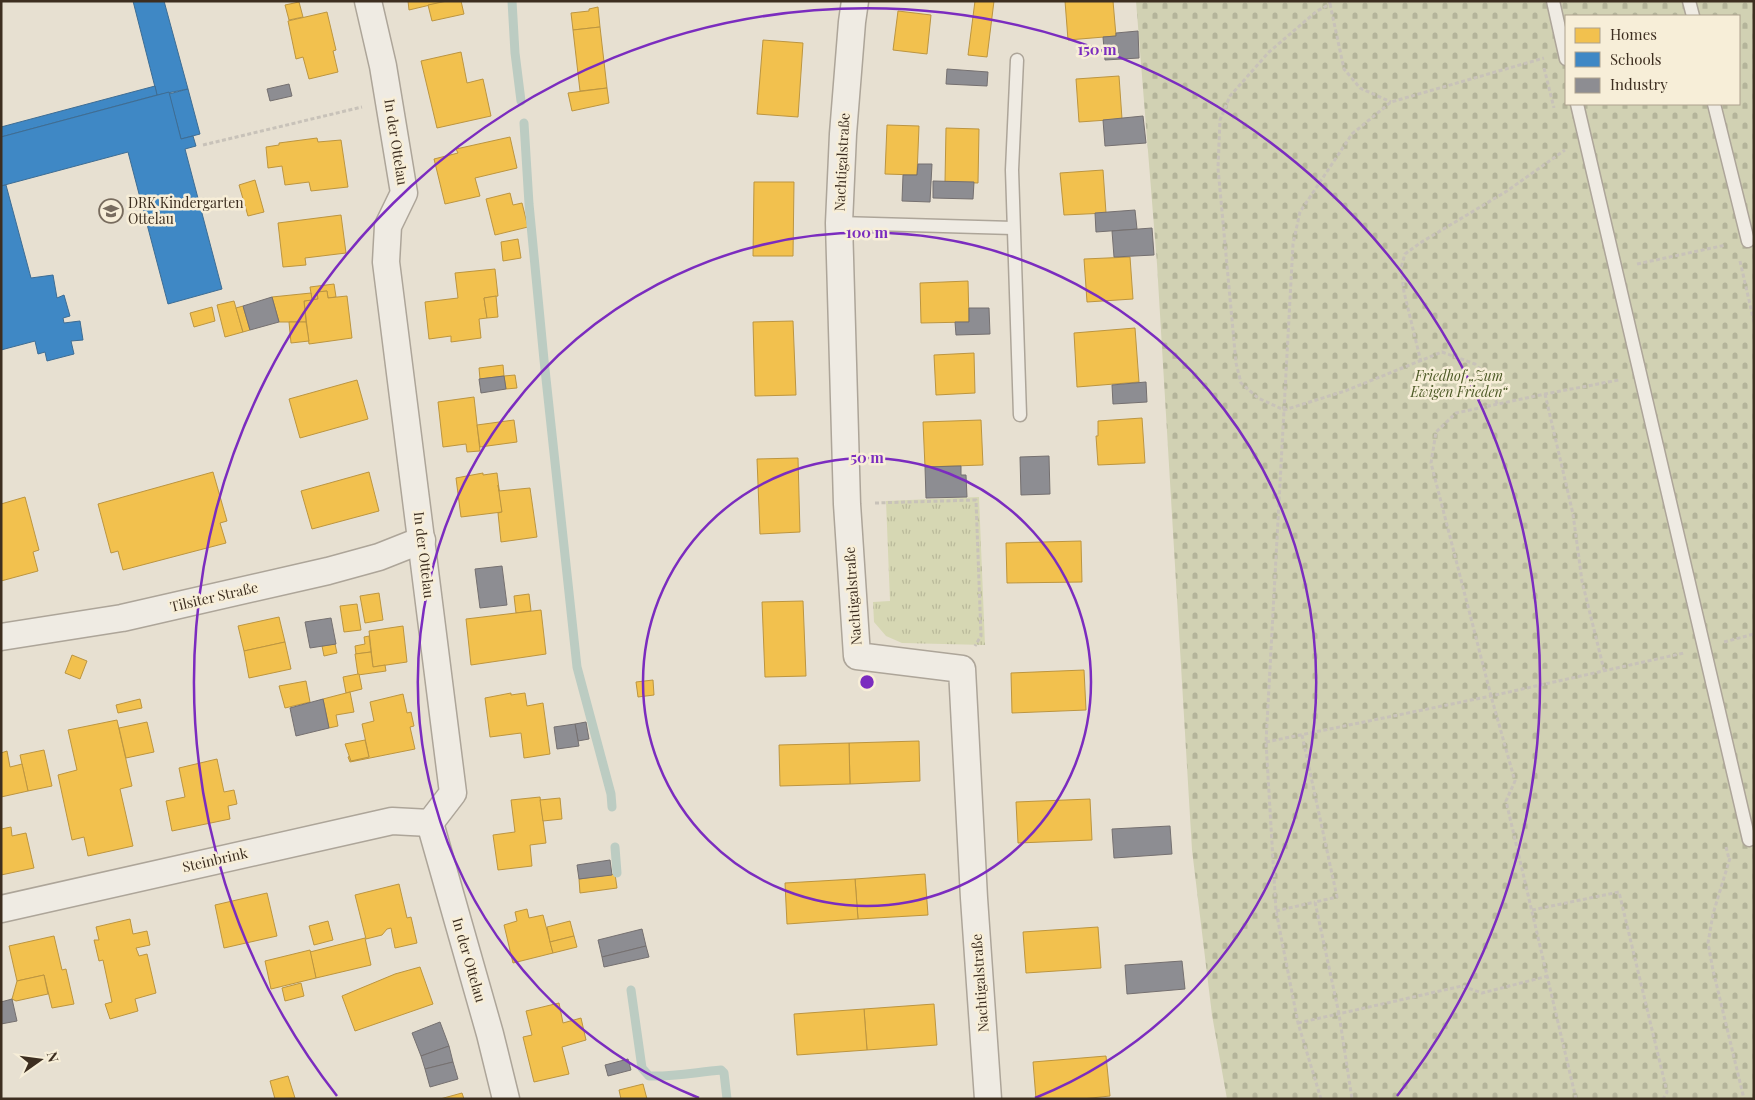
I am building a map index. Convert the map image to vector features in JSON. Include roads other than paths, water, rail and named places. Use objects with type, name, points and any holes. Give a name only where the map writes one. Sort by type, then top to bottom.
[{"type":"street","name":"In der Ottelau","points":[[368,1],[383,66],[404,193],[388,226],[386,262],[453,793],[430,823],[490,1034],[506,1099]]},
{"type":"street","name":"Nachtigalstraße","points":[[855,1],[844,125],[839,223],[847,504],[857,656],[962,669],[974,898],[988,1099]]},
{"type":"street","name":"Tilsiter Straße","points":[[1,637],[122,618],[328,571],[378,557],[422,540]]},
{"type":"street","name":"Steinbrink","points":[[1,909],[392,821],[430,823]]},
{"type":"lane","points":[[1554,1],[1565,56]]},
{"type":"lane","points":[[1690,1],[1693,15]]},
{"type":"lane","points":[[1017,60],[1012,170],[1020,415]]},
{"type":"lane","points":[[1577,105],[1642,373],[1749,840]]},
{"type":"lane","points":[[1714,105],[1748,241]]},
{"type":"lane","points":[[839,223],[1013,228]]},
{"type":"waterway","points":[[512,1],[515,53],[521,101]]},
{"type":"waterway","points":[[524,123],[529,204],[544,360],[577,667],[611,794],[612,807]]},
{"type":"waterway","points":[[615,847],[617,873]]},
{"type":"waterway","points":[[631,990],[642,1068],[649,1076],[721,1070],[724,1073],[727,1099]]},
{"type":"place","name":"DRK Kindergarten Ottelau","points":[[111,211]]},
{"type":"park label","name":"Friedhof „Zum Ewigen Frieden“","points":[[1459,384]]}]
